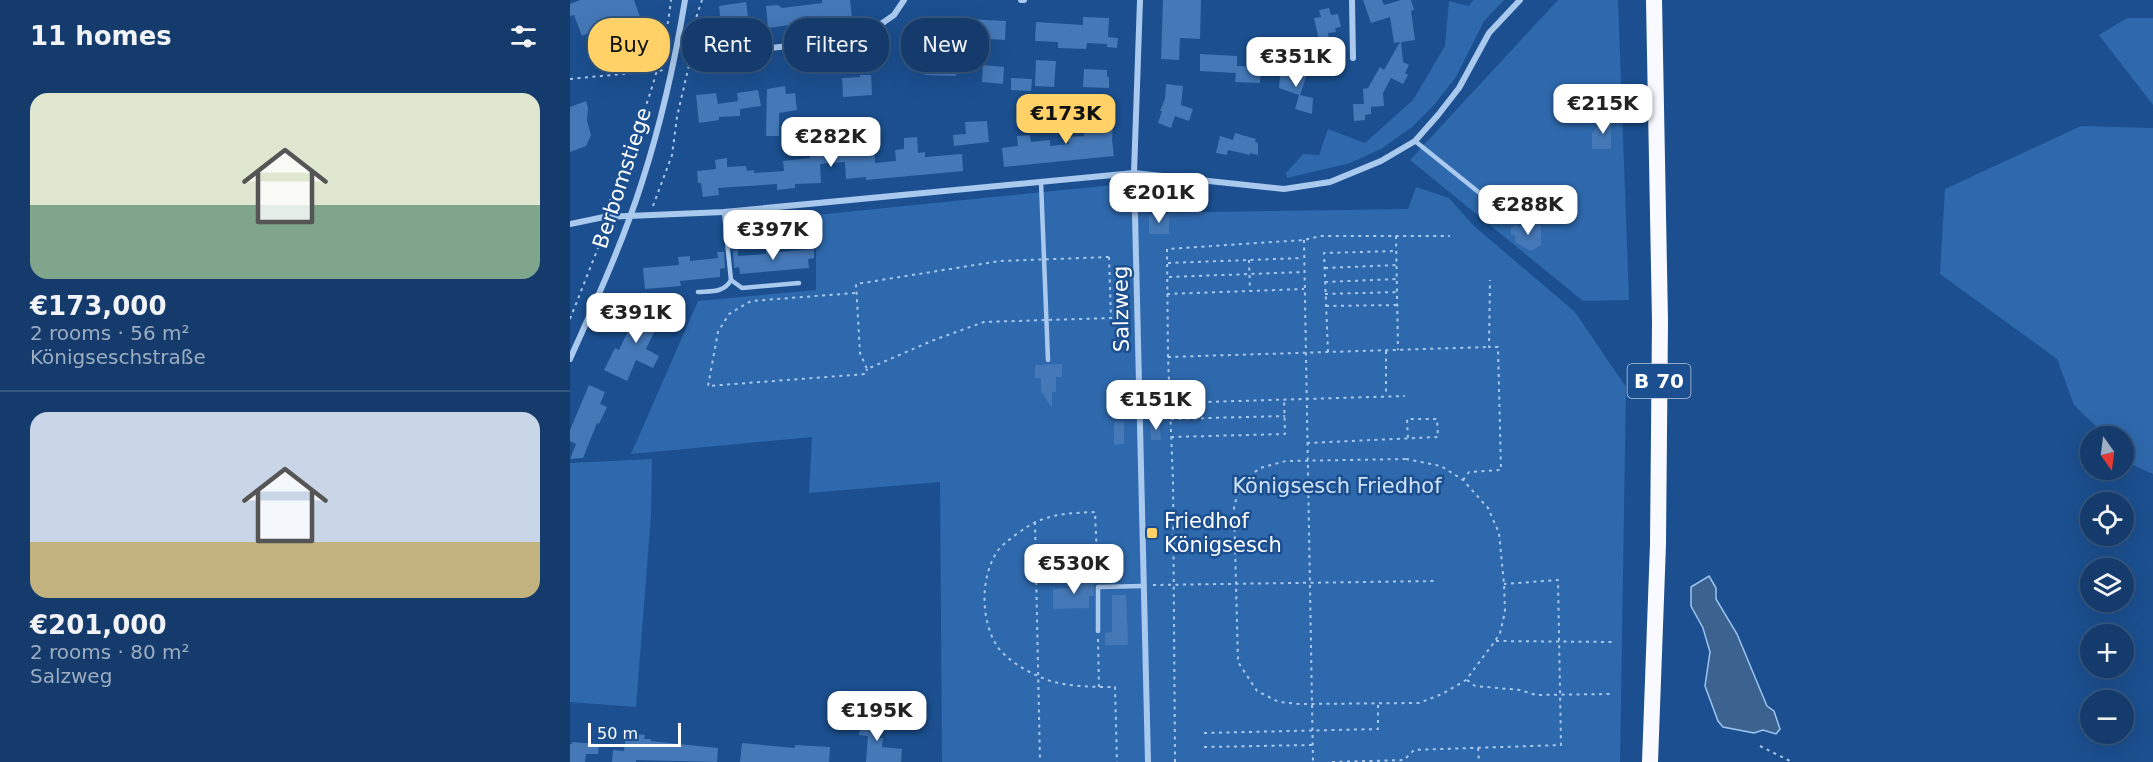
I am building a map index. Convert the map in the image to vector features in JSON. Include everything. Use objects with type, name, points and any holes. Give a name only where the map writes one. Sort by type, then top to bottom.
[{"type":"highway","name":"B 70","points":[[1650,762],[1658,544],[1660,333],[1654,0]]},
{"type":"street","name":"Berbomstiege","points":[[570,359],[630,216],[654,141],[672,69],[685,0]]},
{"type":"street","points":[[772,48],[833,41],[868,33],[894,15],[904,0]]},
{"type":"street","name":"Salzweg","points":[[1140,0],[1134,173],[1148,762]]},
{"type":"street","points":[[1352,0],[1353,58]]},
{"type":"street","points":[[570,224],[604,217],[724,212],[1134,173],[1284,189],[1330,182],[1381,161],[1415,141],[1459,88],[1489,33],[1520,0]]},
{"type":"lane","points":[[1415,141],[1512,219]]},
{"type":"lane","points":[[1041,182],[1048,360]]},
{"type":"lane","points":[[698,292],[720,290],[730,284],[724,212]]},
{"type":"lane","points":[[731,280],[742,288],[799,283]]},
{"type":"lane","points":[[1098,631],[1098,587],[1143,586]]},
{"type":"path","name":"Berbomstiege","points":[[669,18],[671,0]]},
{"type":"path","points":[[696,18],[702,0]]},
{"type":"path","points":[[672,69],[682,60]]},
{"type":"path","points":[[570,78],[645,72]]},
{"type":"path","name":"Berbomstiege","points":[[570,320],[600,243],[604,217],[658,72]]},
{"type":"path","points":[[650,215],[672,155],[677,117],[687,72]]},
{"type":"path","points":[[1176,762],[1167,249],[1304,240],[1321,236],[1450,236]]},
{"type":"path","points":[[1396,236],[1398,350]]},
{"type":"path","points":[[1304,240],[1313,762]]},
{"type":"path","points":[[1328,352],[1323,253],[1396,251]]},
{"type":"path","points":[[855,292],[751,301],[729,314],[718,332],[708,386],[866,374],[867,369],[860,353],[856,284],[1000,261],[1109,257],[1111,318],[984,322],[934,340],[867,369]]},
{"type":"path","points":[[1167,263],[1304,258]]},
{"type":"path","points":[[1249,260],[1250,291]]},
{"type":"path","points":[[1324,268],[1397,265]]},
{"type":"path","points":[[1167,277],[1304,272]]},
{"type":"path","points":[[1325,282],[1397,279]]},
{"type":"path","points":[[1489,347],[1490,280]]},
{"type":"path","points":[[1167,294],[1304,289]]},
{"type":"path","points":[[1325,294],[1397,292]]},
{"type":"path","points":[[1326,306],[1398,305]]},
{"type":"path","points":[[1168,357],[1498,347],[1501,470],[1469,472],[1463,480]]},
{"type":"path","points":[[1386,350],[1386,396]]},
{"type":"path","points":[[1170,403],[1405,396]]},
{"type":"path","points":[[1171,437],[1285,434],[1284,398]]},
{"type":"path","points":[[1171,419],[1285,416]]},
{"type":"path","points":[[1306,443],[1408,439],[1438,437],[1437,419],[1407,419],[1408,439]]},
{"type":"path","points":[[1406,459],[1440,466],[1463,480],[1488,508],[1499,533],[1505,612],[1500,633],[1466,680],[1442,694],[1419,703],[1313,705],[1278,702],[1257,692],[1238,662],[1234,506],[1242,482],[1260,468],[1286,461],[1406,459]]},
{"type":"path","points":[[1098,587],[1095,512],[1062,513],[1035,522],[1000,548],[988,571],[984,599],[988,624],[998,646],[1017,664],[1038,677],[1052,681],[1115,687],[1117,762]]},
{"type":"path","points":[[1035,522],[1040,762]]},
{"type":"path","points":[[1332,762],[1405,761],[1414,750],[1561,745],[1558,579],[1504,584]]},
{"type":"path","points":[[1143,586],[1435,581]]},
{"type":"path","points":[[1098,631],[1099,687]]},
{"type":"path","points":[[1495,641],[1613,642]]},
{"type":"path","points":[[1466,680],[1475,686],[1520,690],[1536,695],[1611,694]]},
{"type":"path","points":[[1204,733],[1378,729],[1378,704]]},
{"type":"path","points":[[1204,747],[1313,745]]},
{"type":"path","points":[[1760,746],[1792,762]]},
{"type":"path","points":[[1478,748],[1479,762]]},
{"type":"green space","points":[[1473,0],[1504,0],[1484,21],[1456,77],[1434,105],[1412,127],[1381,149],[1350,163],[1287,178],[1286,173],[1303,154],[1319,155],[1328,129],[1365,143],[1413,100],[1445,46],[1449,1],[1469,6]]},
{"type":"green space","points":[[1558,0],[1618,0],[1629,300],[1583,301],[1410,160]]},
{"type":"green space","points":[[2127,18],[2153,18],[2153,105],[2099,35]]},
{"type":"green space","points":[[2081,126],[2153,128],[2153,474],[2134,465],[2134,426],[2096,426],[2074,405],[2057,359],[1940,274],[1945,189]]},
{"type":"green space","name":"Königsesch Friedhof","points":[[1113,185],[1148,213],[1408,209],[1416,187],[1449,198],[1474,226],[1575,312],[1626,387],[1620,762],[942,762],[940,482],[809,493],[812,437],[631,454],[698,301],[816,290],[816,215]]},
{"type":"green space","points":[[652,459],[651,515],[636,707],[570,702],[570,463]]},
{"type":"shaded area","points":[[1709,576],[1716,588],[1716,599],[1737,634],[1767,706],[1774,711],[1780,729],[1776,734],[1763,730],[1754,733],[1723,727],[1718,721],[1705,686],[1710,652],[1703,628],[1691,606],[1691,587]]},
{"type":"building","points":[[580,0],[634,0],[640,17],[588,18],[588,33],[582,36],[574,15],[570,16],[570,4]]},
{"type":"building","points":[[822,0],[850,0],[852,17],[784,18],[784,26],[772,27],[772,18],[767,18],[766,6],[778,5],[782,8],[822,3]]},
{"type":"building","points":[[1163,0],[1201,0],[1200,39],[1180,38],[1179,60],[1161,59]]},
{"type":"building","points":[[1363,0],[1382,0],[1384,5],[1401,0],[1411,0],[1414,10],[1411,11],[1415,40],[1401,42],[1403,62],[1409,65],[1405,73],[1408,75],[1403,84],[1391,78],[1383,93],[1384,106],[1371,107],[1371,114],[1365,115],[1365,120],[1354,121],[1353,104],[1364,104],[1363,89],[1368,88],[1380,67],[1384,70],[1400,42],[1394,43],[1390,17],[1371,23]]},
{"type":"building","points":[[746,2],[748,18],[720,18],[719,6]]},
{"type":"building","points":[[1329,8],[1331,15],[1338,14],[1341,27],[1335,28],[1336,32],[1328,33],[1332,53],[1315,52],[1313,41],[1319,40],[1314,18],[1321,17],[1319,10]]},
{"type":"building","points":[[1083,17],[1109,18],[1108,37],[1118,38],[1117,48],[1107,47],[1107,44],[1087,43],[1086,49],[1058,48],[1058,42],[1035,41],[1036,22],[1083,25]]},
{"type":"building","points":[[989,20],[1006,21],[1005,40],[989,39]]},
{"type":"building","points":[[1200,54],[1237,56],[1237,66],[1261,67],[1260,83],[1235,82],[1236,73],[1200,71]]},
{"type":"building","points":[[1036,60],[1056,61],[1054,87],[1035,86]]},
{"type":"building","points":[[989,66],[1004,67],[1003,84],[982,82],[983,72],[989,72]]},
{"type":"building","points":[[1286,67],[1307,74],[1300,95],[1313,98],[1312,114],[1295,109],[1299,95],[1279,88],[1280,77]]},
{"type":"building","points":[[1084,69],[1107,70],[1109,88],[1083,87]]},
{"type":"building","points":[[922,72],[956,72],[956,76],[926,75]]},
{"type":"building","points":[[860,75],[871,75],[872,95],[843,97],[842,78],[860,77]]},
{"type":"building","points":[[1011,78],[1032,79],[1031,91],[1011,90]]},
{"type":"building","points":[[1166,84],[1183,86],[1181,105],[1193,109],[1189,121],[1175,116],[1171,128],[1158,123],[1165,99]]},
{"type":"building","points":[[785,86],[786,94],[795,93],[797,110],[779,113],[779,136],[766,136],[767,89]]},
{"type":"building","points":[[758,90],[761,106],[740,109],[740,116],[719,117],[719,120],[699,123],[696,95],[716,93],[718,104],[738,101],[737,93]]},
{"type":"building","points":[[586,101],[587,121],[591,135],[586,146],[570,152],[570,107]]},
{"type":"building","points":[[1097,111],[1114,112],[1112,140],[1114,156],[1004,167],[1002,148],[1018,146],[1017,136],[1030,135],[1031,142],[1050,140],[1050,146],[1069,144],[1068,137],[1084,136],[1082,120],[1089,121],[1089,116],[1097,116]]},
{"type":"building","points":[[1611,111],[1611,149],[1592,149],[1592,133]]},
{"type":"building","points":[[987,121],[989,142],[954,146],[953,135],[966,134],[965,122]]},
{"type":"building","points":[[1235,133],[1256,139],[1258,155],[1228,150],[1227,155],[1216,153],[1220,136],[1233,140]]},
{"type":"building","points":[[917,137],[918,153],[925,152],[925,157],[962,154],[963,171],[866,180],[866,177],[846,179],[845,162],[820,164],[821,183],[795,184],[795,188],[777,190],[777,184],[718,188],[719,195],[703,197],[701,183],[698,183],[697,171],[716,169],[715,160],[727,158],[727,167],[746,166],[747,171],[754,170],[754,173],[784,171],[783,161],[810,158],[809,147],[874,144],[875,163],[896,161],[895,150],[904,149],[904,138]]},
{"type":"building","points":[[1149,215],[1169,215],[1169,234],[1149,234]]},
{"type":"building","points":[[1528,222],[1541,226],[1541,245],[1531,251],[1515,242],[1515,236],[1511,234],[1511,228],[1516,225],[1520,227]]},
{"type":"building","points":[[778,247],[779,252],[814,249],[814,258],[808,259],[809,268],[740,274],[739,267],[734,268],[733,251],[738,250],[738,256],[766,254],[766,249]]},
{"type":"building","points":[[717,252],[724,252],[725,268],[720,269],[720,277],[680,281],[681,286],[645,289],[643,268],[679,265],[678,257],[690,256],[690,261],[718,258]]},
{"type":"building","points":[[643,300],[653,305],[650,311],[662,316],[646,349],[659,356],[653,368],[636,360],[627,381],[604,370],[615,348],[619,350]]},
{"type":"building","points":[[1062,364],[1062,377],[1056,377],[1056,392],[1052,392],[1052,408],[1041,391],[1041,378],[1035,378],[1035,365]]},
{"type":"building","points":[[589,385],[605,392],[600,404],[607,407],[599,424],[597,423],[583,458],[570,459],[576,444],[570,441],[570,430]]},
{"type":"building","points":[[1124,421],[1124,444],[1114,445],[1114,422]]},
{"type":"building","points":[[1160,422],[1161,440],[1151,440],[1150,423]]},
{"type":"building","points":[[1070,579],[1094,579],[1094,596],[1089,596],[1089,608],[1053,609],[1053,589],[1070,588]]},
{"type":"building","points":[[1112,595],[1126,595],[1128,645],[1105,645],[1105,633],[1112,632]]},
{"type":"building","points":[[843,698],[853,699],[853,702],[860,703],[858,720],[834,718],[835,701],[843,701]]},
{"type":"building","points":[[861,716],[881,717],[882,747],[902,749],[901,762],[866,762],[868,736],[859,735]]},
{"type":"building","points":[[626,733],[645,735],[644,739],[651,739],[650,741],[718,748],[717,762],[636,760],[636,762],[612,762],[613,750],[624,751]]},
{"type":"building","points":[[572,742],[599,744],[598,754],[586,754],[585,762],[570,762]]},
{"type":"building","points":[[742,743],[795,748],[795,745],[830,747],[829,762],[740,762]]},
{"type":"place","name":"Friedhof Königsesch","points":[[1152,533]]}]
